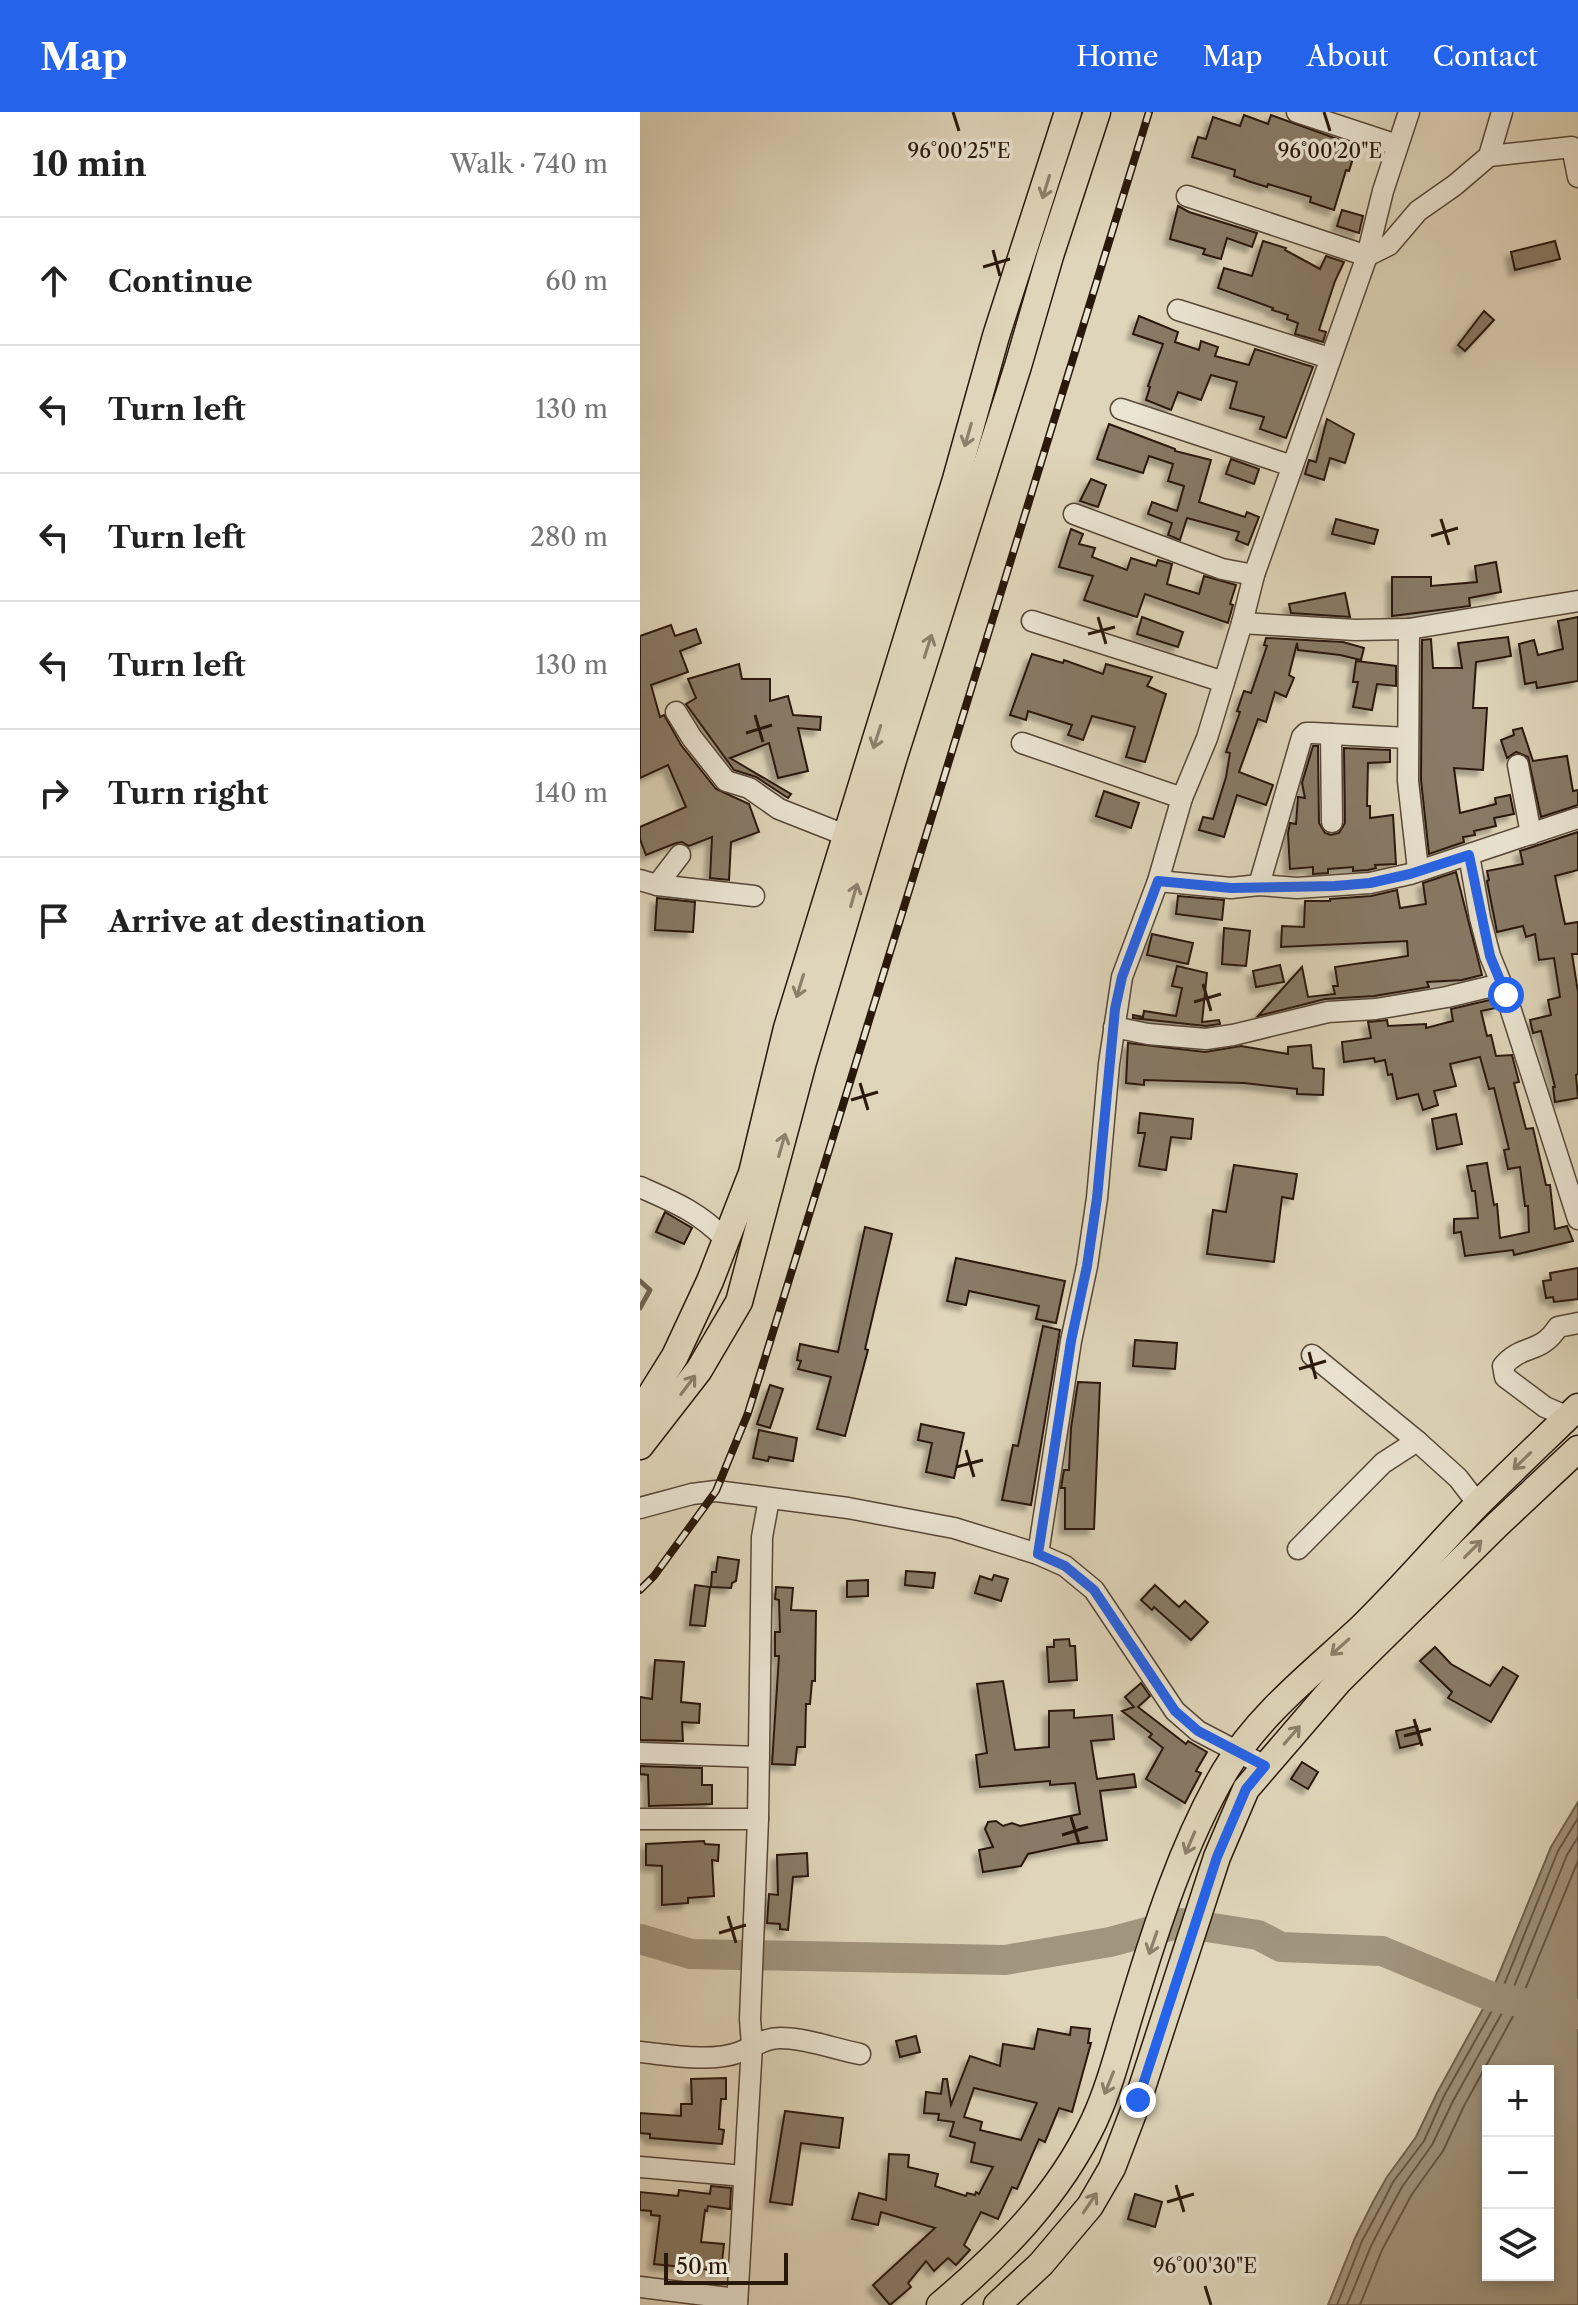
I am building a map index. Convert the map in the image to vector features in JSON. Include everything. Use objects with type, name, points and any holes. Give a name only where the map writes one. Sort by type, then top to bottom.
[{"type":"main road","points":[[640,1412],[675,1356],[710,1281],[758,1153],[787,1028],[880,731],[996,336],[1068,112]]},
{"type":"main road","points":[[640,1446],[699,1370],[739,1302],[803,1062],[898,746],[1097,112]]},
{"type":"main road","points":[[940,2305],[976,2274],[1059,2183],[1094,2121],[1116,2065],[1131,2008],[1176,1879],[1205,1808],[1238,1752],[1271,1712],[1363,1626],[1478,1504],[1573,1412]]},
{"type":"main road","points":[[997,2305],[1041,2264],[1090,2206],[1112,2168],[1138,2100],[1217,1857],[1246,1789],[1339,1681],[1578,1449]]},
{"type":"main road","points":[[1008,2241],[1041,2264]]},
{"type":"street","points":[[1297,112],[1397,145]]},
{"type":"street","points":[[1038,1554],[1097,1198],[1122,977],[1158,881],[1182,798],[1207,738],[1254,575],[1367,256],[1409,112]]},
{"type":"street","points":[[1187,196],[1367,256],[1389,245],[1418,211],[1489,156],[1502,112]]},
{"type":"street","points":[[1489,156],[1572,147],[1578,177]]},
{"type":"street","points":[[1178,310],[1329,358]]},
{"type":"street","points":[[1121,409],[1292,466]]},
{"type":"street","points":[[1074,514],[1222,569],[1254,575]]},
{"type":"street","points":[[1242,623],[1355,630],[1409,629],[1578,601]]},
{"type":"street","points":[[1032,621],[1224,682]]},
{"type":"street","points":[[1409,629],[1408,781],[1418,870]]},
{"type":"street","points":[[676,712],[726,781],[749,788],[779,809],[845,835]]},
{"type":"street","points":[[1259,885],[1302,737],[1306,733],[1408,738]]},
{"type":"street","points":[[1331,734],[1332,822]]},
{"type":"street","points":[[1022,743],[1182,798]]},
{"type":"street","points":[[1518,765],[1531,834]]},
{"type":"street","points":[[1158,881],[1231,888],[1370,883],[1469,855],[1578,818]]},
{"type":"street","points":[[649,883],[680,855]]},
{"type":"street","points":[[1469,855],[1490,956],[1578,1217]]},
{"type":"street","points":[[649,883],[754,896]]},
{"type":"street","points":[[1114,1027],[1148,1034],[1206,1039],[1328,1012],[1376,1009],[1501,984]]},
{"type":"street","points":[[640,1187],[685,1207],[707,1221],[725,1239]]},
{"type":"street","points":[[1573,1412],[1545,1407],[1505,1377],[1503,1366],[1513,1355],[1549,1342],[1558,1327],[1578,1323]]},
{"type":"street","points":[[1312,1355],[1417,1441],[1458,1478],[1478,1504]]},
{"type":"street","points":[[1298,1549],[1383,1463],[1417,1441]]},
{"type":"street","points":[[640,1508],[716,1491],[848,1508],[954,1528],[1038,1554],[1065,1566],[1094,1590],[1175,1711],[1198,1731],[1265,1766]]},
{"type":"street","points":[[640,2287],[737,2302],[752,2045],[750,2019],[758,1819],[762,1537],[769,1499]]},
{"type":"street","points":[[640,1753],[759,1757]]},
{"type":"street","points":[[640,1819],[758,1819]]},
{"type":"street","points":[[640,2052],[690,2058],[738,2053],[752,2045],[782,2038],[860,2054]]},
{"type":"street","points":[[640,2167],[744,2176]]},
{"type":"water","points":[[1578,1802],[1578,2305],[1328,2305],[1374,2200],[1416,2137],[1490,1996],[1551,1847]]},
{"type":"building","points":[[1244,115],[1268,124],[1271,115],[1357,146],[1334,210],[1310,202],[1311,197],[1251,182],[1234,176],[1235,170],[1192,157],[1198,137],[1206,139],[1213,117],[1240,126]]},
{"type":"building","points":[[1178,206],[1257,233],[1252,247],[1227,238],[1221,259],[1203,254],[1205,249],[1170,239]]},
{"type":"building","points":[[1342,210],[1363,216],[1359,233],[1337,226]]},
{"type":"building","points":[[1263,241],[1286,248],[1320,269],[1326,256],[1344,262],[1319,330],[1326,332],[1323,342],[1295,334],[1298,323],[1287,319],[1288,315],[1218,288],[1224,268],[1252,276]]},
{"type":"building","points":[[1555,241],[1560,259],[1515,270],[1511,252]]},
{"type":"building","points":[[1484,311],[1494,320],[1465,351],[1458,345]]},
{"type":"building","points":[[1139,316],[1178,332],[1175,342],[1199,350],[1201,341],[1218,347],[1215,356],[1249,365],[1255,349],[1313,367],[1286,438],[1260,429],[1264,417],[1230,408],[1237,382],[1211,375],[1201,400],[1178,392],[1171,410],[1146,400],[1163,344],[1133,334]]},
{"type":"building","points":[[1327,419],[1354,434],[1345,463],[1330,458],[1324,480],[1305,474],[1309,460],[1316,462]]},
{"type":"building","points":[[1109,424],[1175,451],[1211,460],[1199,502],[1245,517],[1247,512],[1259,517],[1248,545],[1236,540],[1239,532],[1187,518],[1180,540],[1168,535],[1172,523],[1148,514],[1152,502],[1177,511],[1184,486],[1168,481],[1173,464],[1149,456],[1143,473],[1097,459]]},
{"type":"building","points":[[1231,459],[1259,469],[1254,484],[1226,474]]},
{"type":"building","points":[[1091,479],[1106,485],[1098,507],[1080,501]]},
{"type":"building","points":[[1336,519],[1378,530],[1374,544],[1332,534]]},
{"type":"building","points":[[1071,529],[1083,534],[1079,544],[1095,548],[1092,557],[1127,570],[1131,558],[1156,566],[1158,560],[1172,564],[1167,584],[1199,594],[1204,576],[1236,585],[1228,623],[1145,594],[1137,617],[1084,600],[1093,576],[1059,567]]},
{"type":"building","points":[[1496,562],[1501,592],[1469,598],[1470,606],[1392,616],[1392,577],[1431,577],[1431,586],[1477,582],[1475,566]]},
{"type":"building","points":[[1345,593],[1350,617],[1291,613],[1289,604]]},
{"type":"building","points":[[1142,617],[1183,632],[1178,647],[1137,634]]},
{"type":"building","points":[[1578,617],[1578,681],[1537,688],[1536,682],[1525,684],[1519,644],[1534,640],[1538,655],[1563,649],[1558,621]]},
{"type":"building","points":[[671,625],[675,636],[696,629],[701,643],[680,651],[688,672],[651,685],[660,717],[664,715],[681,745],[716,789],[749,804],[759,832],[731,842],[729,880],[710,878],[712,837],[689,846],[676,843],[646,855],[640,839],[640,827],[686,807],[668,765],[640,778],[640,636]]},
{"type":"building","points":[[1508,637],[1511,656],[1476,662],[1473,708],[1487,708],[1483,770],[1454,768],[1460,813],[1496,804],[1495,798],[1510,795],[1514,814],[1494,818],[1496,826],[1474,831],[1475,835],[1463,837],[1464,842],[1429,854],[1421,780],[1422,640],[1431,639],[1433,668],[1462,668],[1458,643]]},
{"type":"building","points":[[1266,638],[1343,642],[1364,648],[1361,660],[1298,650],[1297,643],[1289,675],[1294,678],[1286,697],[1275,692],[1266,722],[1258,719],[1239,772],[1273,785],[1266,805],[1237,795],[1224,837],[1199,830],[1203,817],[1213,819],[1226,777],[1230,753],[1226,752],[1240,712],[1237,711],[1244,691],[1251,693],[1267,646],[1264,645]]},
{"type":"building","points":[[1032,654],[1063,663],[1064,660],[1103,674],[1106,664],[1152,677],[1147,686],[1166,694],[1145,762],[1126,757],[1135,727],[1092,716],[1083,740],[1068,735],[1072,725],[1028,711],[1026,720],[1010,715]]},
{"type":"building","points":[[1356,661],[1396,666],[1396,686],[1377,684],[1372,710],[1353,707],[1358,682],[1353,682]]},
{"type":"building","points":[[739,664],[742,679],[770,679],[770,701],[788,696],[793,715],[821,717],[820,730],[798,728],[808,771],[778,778],[769,743],[730,758],[791,794],[788,798],[756,777],[734,770],[686,704],[696,698],[688,679]]},
{"type":"building","points":[[1522,728],[1533,761],[1567,756],[1573,791],[1578,790],[1578,805],[1541,817],[1528,757],[1516,752],[1507,758],[1501,740],[1514,735],[1513,730]]},
{"type":"building","points":[[1313,746],[1318,746],[1319,823],[1325,833],[1331,835],[1339,833],[1345,823],[1344,748],[1390,750],[1390,762],[1368,763],[1367,806],[1370,806],[1370,818],[1393,815],[1396,864],[1375,865],[1376,868],[1368,870],[1353,871],[1353,867],[1328,869],[1328,873],[1313,874],[1313,867],[1290,869],[1288,833],[1290,823],[1296,824],[1298,797],[1305,798],[1302,783]]},
{"type":"building","points":[[1104,791],[1139,803],[1131,828],[1096,816]]},
{"type":"building","points":[[1578,832],[1578,870],[1555,876],[1565,924],[1578,922],[1578,954],[1572,954],[1578,992],[1578,1098],[1555,1102],[1555,1087],[1541,1031],[1533,1033],[1530,1020],[1551,1015],[1548,1000],[1560,997],[1554,958],[1539,960],[1535,934],[1526,937],[1523,926],[1497,932],[1487,871],[1523,864],[1520,851]]},
{"type":"building","points":[[1456,872],[1482,975],[1462,980],[1427,982],[1429,987],[1374,996],[1325,999],[1258,1016],[1302,967],[1308,997],[1335,994],[1333,986],[1338,986],[1335,967],[1408,956],[1407,941],[1281,947],[1282,926],[1304,927],[1305,901],[1330,901],[1397,890],[1400,908],[1426,904],[1423,883]]},
{"type":"building","points":[[1178,896],[1224,900],[1222,920],[1176,914]]},
{"type":"building","points":[[657,898],[695,902],[693,932],[655,930]]},
{"type":"building","points":[[1224,928],[1250,931],[1246,966],[1222,964]]},
{"type":"building","points":[[1152,934],[1193,943],[1188,964],[1147,955]]},
{"type":"building","points":[[1280,965],[1284,982],[1256,987],[1253,971]]},
{"type":"building","points":[[1177,966],[1207,973],[1202,1022],[1219,1020],[1220,1024],[1206,1026],[1133,1018],[1133,1015],[1143,1017],[1144,1011],[1176,1016],[1182,988],[1172,986]]},
{"type":"building","points":[[1494,999],[1496,1008],[1481,1011],[1487,1036],[1491,1035],[1496,1056],[1512,1055],[1519,1082],[1514,1083],[1526,1129],[1533,1128],[1546,1185],[1550,1185],[1555,1229],[1567,1226],[1573,1241],[1514,1255],[1513,1250],[1465,1256],[1461,1232],[1454,1233],[1454,1219],[1478,1218],[1475,1191],[1472,1191],[1467,1166],[1487,1163],[1494,1205],[1497,1204],[1500,1238],[1529,1232],[1528,1206],[1525,1206],[1520,1167],[1508,1169],[1504,1150],[1509,1149],[1494,1088],[1489,1089],[1480,1057],[1450,1064],[1456,1086],[1434,1091],[1438,1105],[1423,1110],[1418,1094],[1397,1099],[1392,1074],[1388,1075],[1385,1060],[1375,1062],[1374,1058],[1344,1062],[1342,1042],[1371,1038],[1368,1022],[1387,1020],[1388,1026],[1426,1024],[1426,1028],[1453,1021],[1451,1009]]},
{"type":"building","points":[[1128,1043],[1205,1052],[1241,1046],[1288,1054],[1288,1047],[1311,1045],[1313,1068],[1324,1069],[1323,1095],[1297,1094],[1297,1089],[1244,1083],[1144,1080],[1144,1085],[1126,1083]]},
{"type":"building","points":[[1140,1113],[1193,1119],[1191,1139],[1171,1137],[1166,1170],[1139,1166],[1145,1133],[1138,1133]]},
{"type":"building","points":[[1456,1114],[1462,1144],[1437,1149],[1432,1119]]},
{"type":"building","points":[[1234,1165],[1297,1174],[1293,1199],[1282,1197],[1274,1262],[1207,1254],[1213,1210],[1226,1212]]},
{"type":"building","points":[[665,1212],[692,1228],[684,1244],[656,1232]]},
{"type":"building","points":[[865,1227],[892,1234],[865,1349],[868,1350],[845,1436],[817,1429],[831,1377],[798,1369],[801,1361],[797,1360],[800,1344],[838,1352]]},
{"type":"building","points":[[956,1258],[1065,1281],[1056,1323],[1036,1319],[1039,1306],[969,1291],[966,1305],[947,1301]]},
{"type":"building","points":[[1578,1268],[1578,1299],[1554,1302],[1553,1297],[1546,1298],[1543,1281],[1551,1280],[1550,1273]]},
{"type":"building","points":[[1043,1326],[1060,1330],[1031,1505],[1002,1500],[1013,1445],[1018,1446]]},
{"type":"building","points":[[1135,1340],[1177,1343],[1175,1369],[1133,1366]]},
{"type":"building","points":[[1078,1382],[1100,1383],[1094,1529],[1065,1529],[1065,1488],[1061,1488],[1064,1470],[1069,1470]]},
{"type":"building","points":[[770,1385],[783,1389],[770,1428],[757,1424]]},
{"type":"building","points":[[921,1424],[964,1433],[954,1478],[926,1472],[932,1443],[918,1440]]},
{"type":"building","points":[[759,1430],[797,1438],[793,1461],[753,1458]]},
{"type":"building","points":[[718,1557],[739,1560],[736,1581],[731,1588],[711,1587],[712,1572],[716,1572]]},
{"type":"building","points":[[906,1571],[935,1573],[933,1588],[905,1585]]},
{"type":"building","points":[[994,1575],[1008,1579],[1001,1601],[975,1593],[980,1576],[992,1580]]},
{"type":"building","points":[[868,1580],[868,1596],[847,1597],[847,1581]]},
{"type":"building","points":[[695,1585],[710,1587],[705,1626],[690,1625]]},
{"type":"building","points":[[1155,1585],[1179,1607],[1185,1601],[1208,1622],[1191,1640],[1154,1607],[1152,1610],[1141,1600]]},
{"type":"building","points":[[776,1587],[793,1588],[791,1610],[816,1611],[815,1681],[812,1681],[810,1704],[806,1704],[805,1747],[797,1747],[795,1765],[772,1764],[779,1656],[775,1656],[775,1632],[780,1632]]},
{"type":"building","points":[[1069,1639],[1070,1646],[1075,1646],[1077,1680],[1049,1682],[1047,1647],[1054,1647],[1054,1640]]},
{"type":"building","points":[[1435,1647],[1451,1664],[1490,1686],[1503,1667],[1518,1676],[1491,1722],[1448,1698],[1452,1692],[1420,1661]]},
{"type":"building","points":[[655,1660],[684,1662],[681,1702],[700,1704],[699,1723],[682,1722],[683,1741],[640,1740],[640,1697],[652,1699]]},
{"type":"building","points":[[1003,1681],[1015,1750],[1049,1747],[1049,1711],[1074,1710],[1074,1718],[1112,1715],[1114,1739],[1091,1741],[1097,1779],[1134,1774],[1136,1787],[1100,1791],[1107,1840],[1028,1854],[1021,1866],[983,1872],[979,1850],[993,1847],[985,1829],[988,1822],[1020,1826],[1080,1814],[1075,1783],[1050,1785],[1050,1781],[980,1787],[976,1755],[987,1753],[977,1684]]},
{"type":"building","points":[[1141,1683],[1150,1696],[1138,1707],[1186,1744],[1188,1741],[1207,1752],[1196,1771],[1201,1773],[1185,1803],[1146,1779],[1163,1748],[1149,1737],[1152,1734],[1122,1711],[1134,1707],[1125,1697]]},
{"type":"building","points":[[1417,1726],[1421,1743],[1400,1748],[1396,1731]]},
{"type":"building","points":[[1302,1762],[1318,1772],[1308,1789],[1291,1779]]},
{"type":"building","points":[[640,1766],[702,1768],[702,1785],[712,1785],[712,1804],[649,1806],[648,1775],[640,1774]]},
{"type":"building","points":[[704,1841],[705,1844],[719,1845],[718,1861],[712,1860],[714,1896],[688,1898],[688,1903],[662,1905],[662,1866],[646,1865],[646,1844]]},
{"type":"building","points":[[807,1853],[808,1876],[793,1877],[788,1930],[780,1929],[780,1924],[767,1923],[769,1894],[778,1895],[777,1855]]},
{"type":"building","points":[[1071,2027],[1090,2029],[1088,2043],[1091,2043],[1072,2112],[1059,2108],[1045,2142],[1039,2139],[1017,2189],[1012,2187],[998,2219],[981,2212],[964,2245],[970,2250],[956,2265],[948,2258],[934,2271],[926,2261],[908,2283],[911,2287],[890,2305],[873,2285],[935,2228],[881,2212],[878,2225],[852,2219],[859,2193],[886,2200],[889,2154],[909,2155],[908,2167],[938,2174],[935,2186],[966,2196],[967,2193],[979,2194],[993,2167],[971,2162],[975,2143],[950,2136],[954,2122],[938,2120],[939,2114],[924,2113],[926,2092],[941,2094],[943,2079],[947,2079],[951,2105],[970,2056],[1000,2066],[1003,2044],[1034,2049],[1038,2029],[1070,2035]],"holes":[[[974,2088],[1037,2103],[1021,2140],[980,2130],[982,2122],[964,2117]]]},
{"type":"building","points":[[916,2036],[920,2052],[900,2057],[896,2041]]},
{"type":"building","points":[[726,2078],[726,2099],[721,2099],[719,2129],[724,2130],[722,2144],[650,2138],[650,2134],[640,2133],[640,2113],[681,2116],[681,2104],[692,2104],[691,2079]]},
{"type":"building","points":[[785,2111],[843,2118],[839,2148],[801,2143],[792,2205],[770,2202]]},
{"type":"building","points":[[711,2186],[731,2188],[730,2209],[708,2206],[705,2210],[701,2242],[724,2244],[721,2271],[654,2264],[660,2216],[640,2210],[640,2192],[678,2196],[679,2190],[710,2194]]},
{"type":"building","points":[[1135,2194],[1162,2202],[1155,2227],[1128,2219]]},
{"type":"waterway","points":[[640,1281],[650,1290],[640,1308]]},
{"type":"waterway","points":[[640,1939],[691,1954],[1005,1960],[1110,1942],[1181,1923],[1258,1935],[1281,1947],[1382,1951],[1490,1996],[1578,2014]]},
{"type":"railway","points":[[640,1590],[654,1576],[716,1491],[748,1413],[1149,112]]},
{"type":"route","points":[[1138,2100],[1217,1857],[1246,1789],[1265,1766],[1198,1731],[1175,1711],[1094,1590],[1065,1566],[1038,1554],[1097,1198],[1115,1009],[1135,937],[1158,881],[1231,888],[1259,885],[1297,888],[1335,886],[1370,883],[1410,874],[1469,855],[1490,956],[1506,995]]}]
